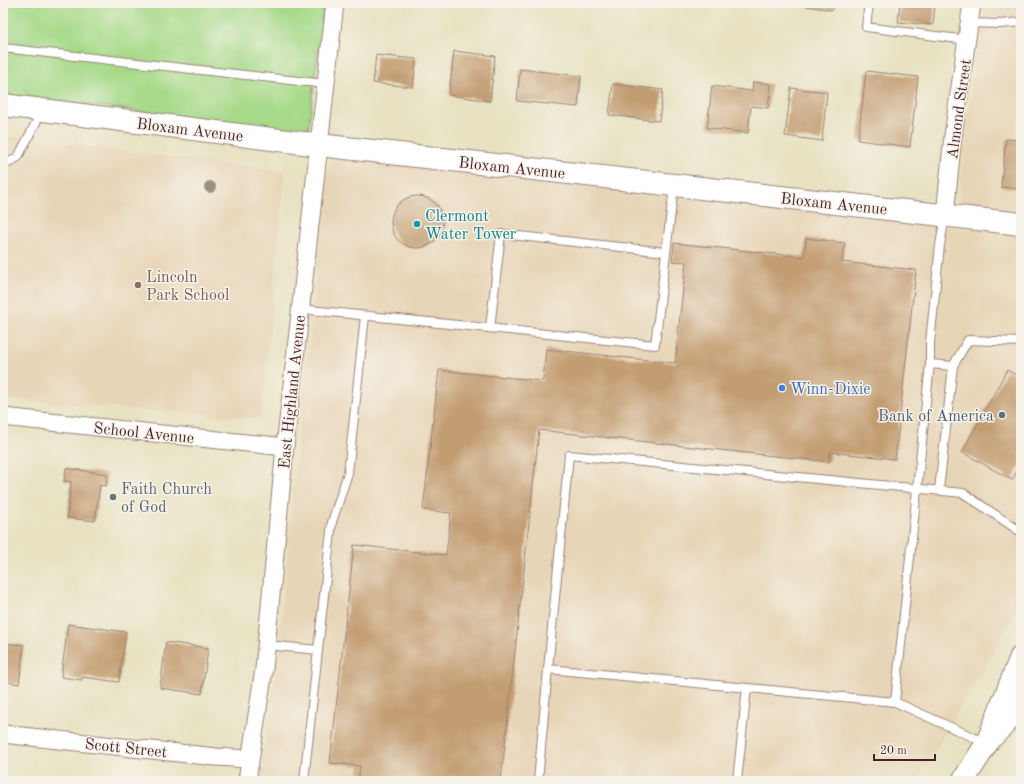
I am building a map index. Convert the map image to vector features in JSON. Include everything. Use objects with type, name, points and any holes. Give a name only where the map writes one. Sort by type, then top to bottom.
[{"type":"main road","name":"Bloxam Avenue","points":[[3,105],[319,145],[1021,224]]},
{"type":"main road","points":[[963,781],[986,743],[1021,657]]},
{"type":"main road","points":[[986,743],[1020,709]]},
{"type":"street","name":"East Highland Avenue","points":[[247,781],[264,669],[300,309],[336,3]]},
{"type":"street","name":"Almond Street","points":[[945,215],[953,136],[972,3]]},
{"type":"street","name":"School Avenue","points":[[3,417],[285,448]]},
{"type":"street","name":"Scott Street","points":[[3,734],[216,757],[250,759]]},
{"type":"lane","points":[[869,3],[866,27],[967,40]]},
{"type":"lane","points":[[969,23],[1000,24],[1021,22]]},
{"type":"lane","points":[[3,48],[326,84]]},
{"type":"lane","points":[[3,166],[18,157],[43,110]]},
{"type":"lane","points":[[300,309],[655,345],[674,185]]},
{"type":"lane","points":[[895,702],[918,488],[940,245],[945,215]]},
{"type":"lane","points":[[490,328],[501,234],[666,252]]},
{"type":"lane","points":[[304,781],[332,522],[348,473],[365,316]]},
{"type":"lane","points":[[939,490],[953,366],[968,340],[1021,342]]},
{"type":"lane","points":[[930,364],[953,366]]},
{"type":"lane","points":[[538,781],[569,455],[963,493],[1021,532]]},
{"type":"lane","points":[[266,645],[318,650]]},
{"type":"lane","points":[[548,669],[895,702],[986,743]]},
{"type":"lane","points":[[737,781],[747,688]]},
{"type":"shaded area","points":[[984,3],[1021,3],[1021,214],[958,206],[965,138]]},
{"type":"shaded area","name":"Lincoln Park School","points":[[3,135],[285,172],[261,419],[3,399]]},
{"type":"shaded area","points":[[329,157],[1021,235],[1021,605],[917,781],[259,781],[276,670],[297,449]]},
{"type":"green space","points":[[3,3],[324,3],[308,133],[3,94]]},
{"type":"building","points":[[785,3],[833,3],[833,10]]},
{"type":"building","points":[[900,3],[935,3],[933,25],[898,22]]},
{"type":"building","points":[[454,51],[495,56],[490,101],[449,95]]},
{"type":"building","points":[[376,55],[416,59],[413,87],[373,83]]},
{"type":"building","points":[[520,69],[581,76],[578,107],[517,101]]},
{"type":"building","points":[[866,71],[918,77],[910,147],[858,140]]},
{"type":"building","points":[[753,82],[771,84],[768,108],[751,106],[748,133],[707,128],[712,86],[752,91]]},
{"type":"building","points":[[613,84],[663,90],[659,121],[609,115]]},
{"type":"building","points":[[791,88],[827,92],[822,141],[785,136]]},
{"type":"building","points":[[1006,139],[1021,140],[1021,189],[1001,187]]},
{"type":"building","name":"Clermont Water Tower","points":[[417,196],[427,198],[435,204],[441,212],[443,222],[441,232],[435,240],[427,246],[417,248],[407,246],[399,240],[393,232],[391,222],[393,212],[399,204],[407,198]]},
{"type":"building","points":[[806,238],[845,243],[842,262],[916,270],[895,459],[830,452],[829,462],[539,430],[501,781],[358,781],[360,766],[330,763],[354,545],[446,555],[451,513],[423,510],[439,370],[543,381],[546,349],[675,363],[686,262],[672,261],[674,243],[804,257]]},
{"type":"building","name":"Bank of America","points":[[1007,370],[1021,378],[1021,464],[1012,480],[962,452]]},
{"type":"building","points":[[66,468],[107,474],[106,486],[100,485],[95,521],[67,518],[71,482],[64,481]]},
{"type":"building","points":[[68,624],[126,632],[119,682],[82,677],[82,680],[61,677]]},
{"type":"building","points":[[166,642],[208,648],[202,694],[160,688]]},
{"type":"building","points":[[3,643],[24,645],[19,684],[3,681]]},
{"type":"place","name":"Clermont Water Tower","points":[[417,224]]},
{"type":"place","name":"Lincoln Park School","points":[[138,285]]},
{"type":"place","name":"Winn-Dixie","points":[[782,388]]},
{"type":"place","name":"Bank of America","points":[[1002,415]]},
{"type":"place","name":"Faith Church of God","points":[[113,497]]}]
